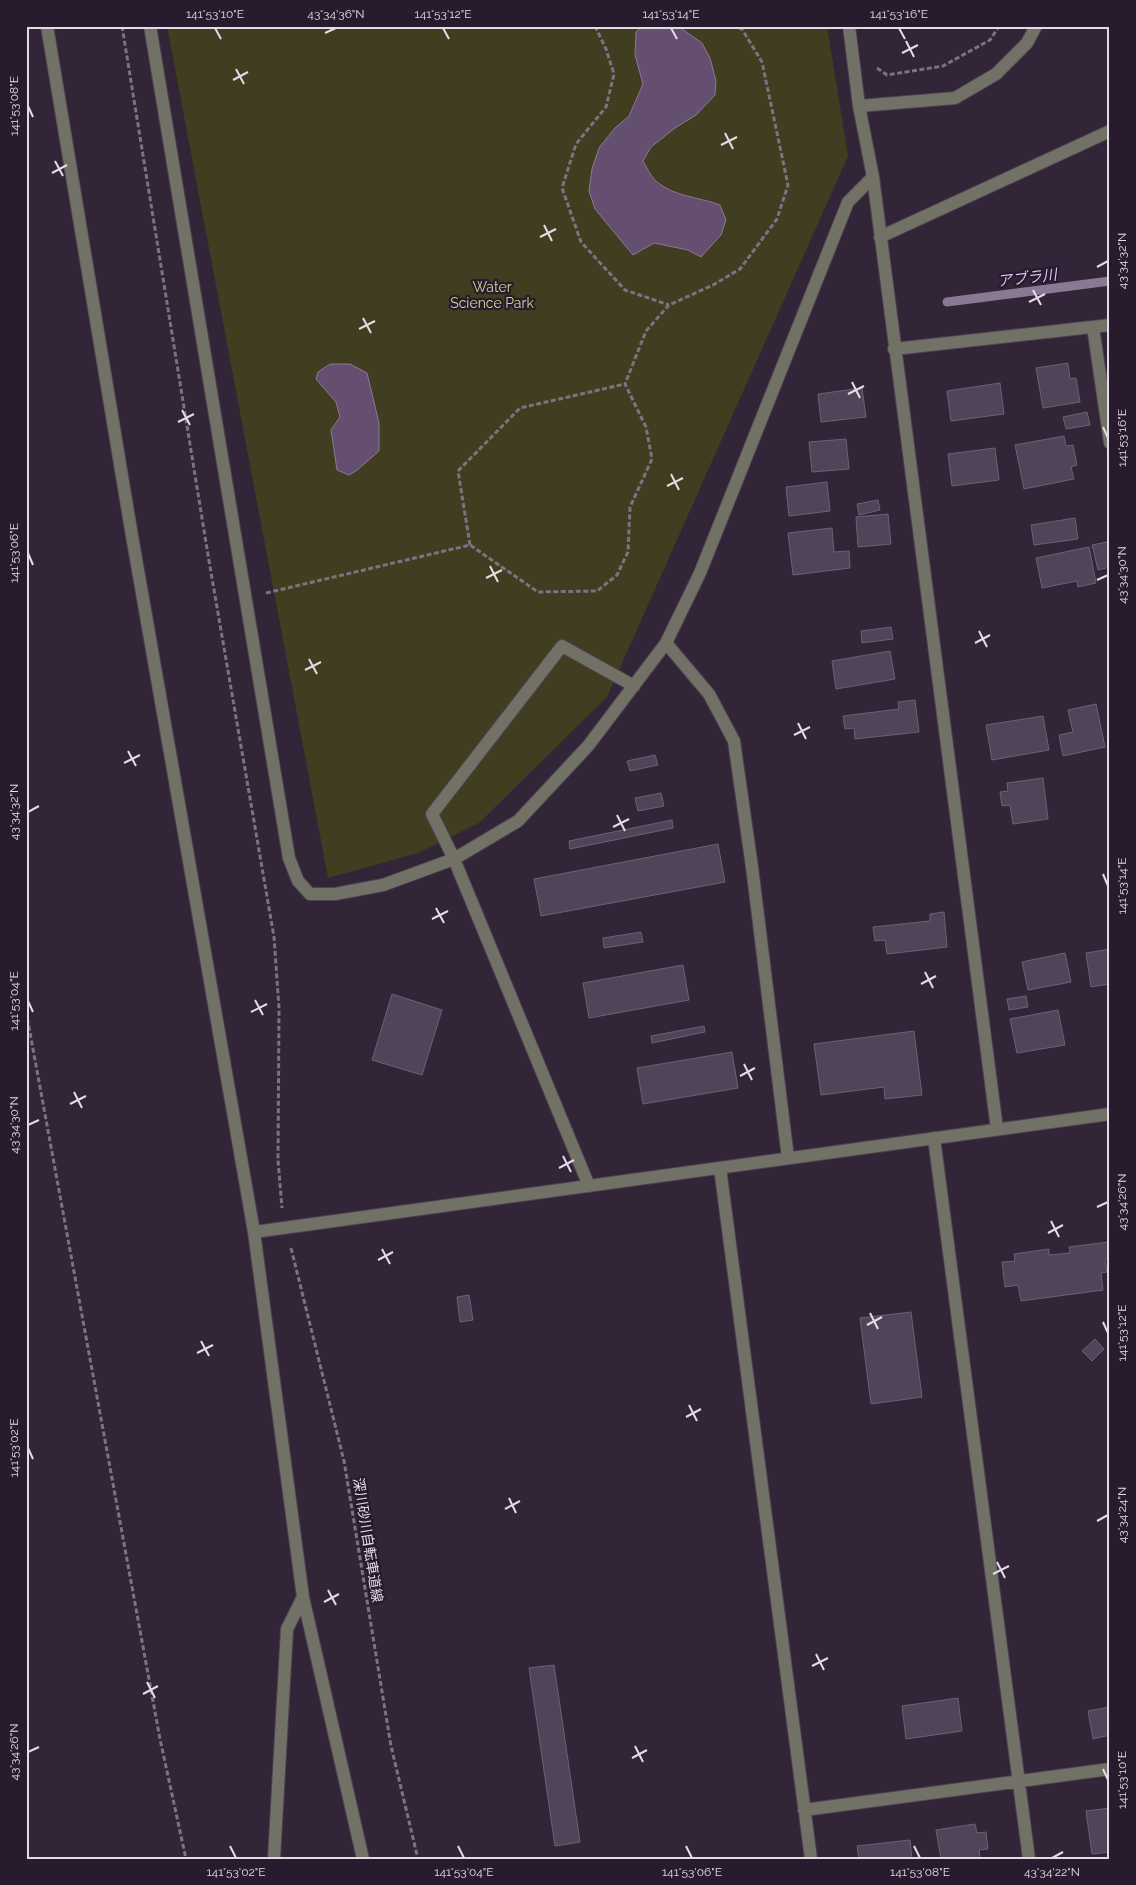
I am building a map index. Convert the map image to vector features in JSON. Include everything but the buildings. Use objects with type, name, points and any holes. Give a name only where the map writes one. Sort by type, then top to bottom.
[{"type":"street","points":[[47,26],[132,536],[254,1232],[303,1597],[363,1859]]},
{"type":"street","points":[[150,26],[289,858],[298,881],[310,894],[335,894],[383,885],[454,859],[518,820],[588,746],[666,643],[700,573],[848,202],[873,177]]},
{"type":"street","points":[[849,26],[858,106],[873,177],[997,1129]]},
{"type":"street","points":[[858,106],[955,98],[996,74],[1027,43],[1036,26]]},
{"type":"street","points":[[880,237],[1110,131]]},
{"type":"street","points":[[894,349],[1110,326]]},
{"type":"street","points":[[1093,327],[1110,443]]},
{"type":"street","points":[[666,643],[709,694],[734,741],[752,867],[788,1158]]},
{"type":"street","points":[[589,1186],[454,859],[432,814],[562,646],[634,686]]},
{"type":"street","points":[[254,1232],[1110,1114]]},
{"type":"street","points":[[934,1138],[1029,1859]]},
{"type":"street","points":[[720,1168],[810,1859]]},
{"type":"street","points":[[274,1859],[287,1629],[303,1597]]},
{"type":"street","points":[[804,1810],[1110,1769]]},
{"type":"path","name":"深川砂川自転車道線","points":[[122,26],[210,565],[274,937],[279,1008],[278,1160],[280,1190],[286,1228],[344,1461],[391,1746],[418,1859]]},
{"type":"path","points":[[595,26],[606,49],[614,74],[606,107],[576,144],[562,188],[581,242],[625,290],[669,305]]},
{"type":"path","points":[[625,384],[520,408],[458,471],[470,546],[538,592],[598,591],[617,575],[628,552],[630,507],[652,459],[646,427],[625,384],[646,331],[669,305],[713,285],[740,269],[777,219],[788,185],[762,62],[742,30],[733,26]]},
{"type":"path","points":[[874,66],[886,75],[943,66],[990,40],[999,26]]},
{"type":"path","points":[[246,597],[470,546]]},
{"type":"path","points":[[26,1011],[160,1739],[186,1859]]},
{"type":"green space","name":"Water Science Park","points":[[167,26],[827,26],[848,156],[607,697],[479,823],[418,853],[328,878]]},
{"type":"shaded area","points":[[642,26],[678,26],[702,43],[710,58],[716,81],[715,95],[696,115],[675,128],[651,147],[643,161],[653,178],[671,191],[720,205],[726,220],[721,235],[701,257],[688,250],[654,243],[633,255],[595,209],[589,191],[592,169],[599,148],[615,128],[629,116],[643,84],[635,55],[636,32]]},
{"type":"shaded area","points":[[330,364],[350,364],[367,373],[379,423],[379,451],[349,475],[337,470],[331,430],[340,417],[336,402],[316,379],[318,372]]},
{"type":"waterway","name":"アブラ川","points":[[947,302],[1110,281]]}]
